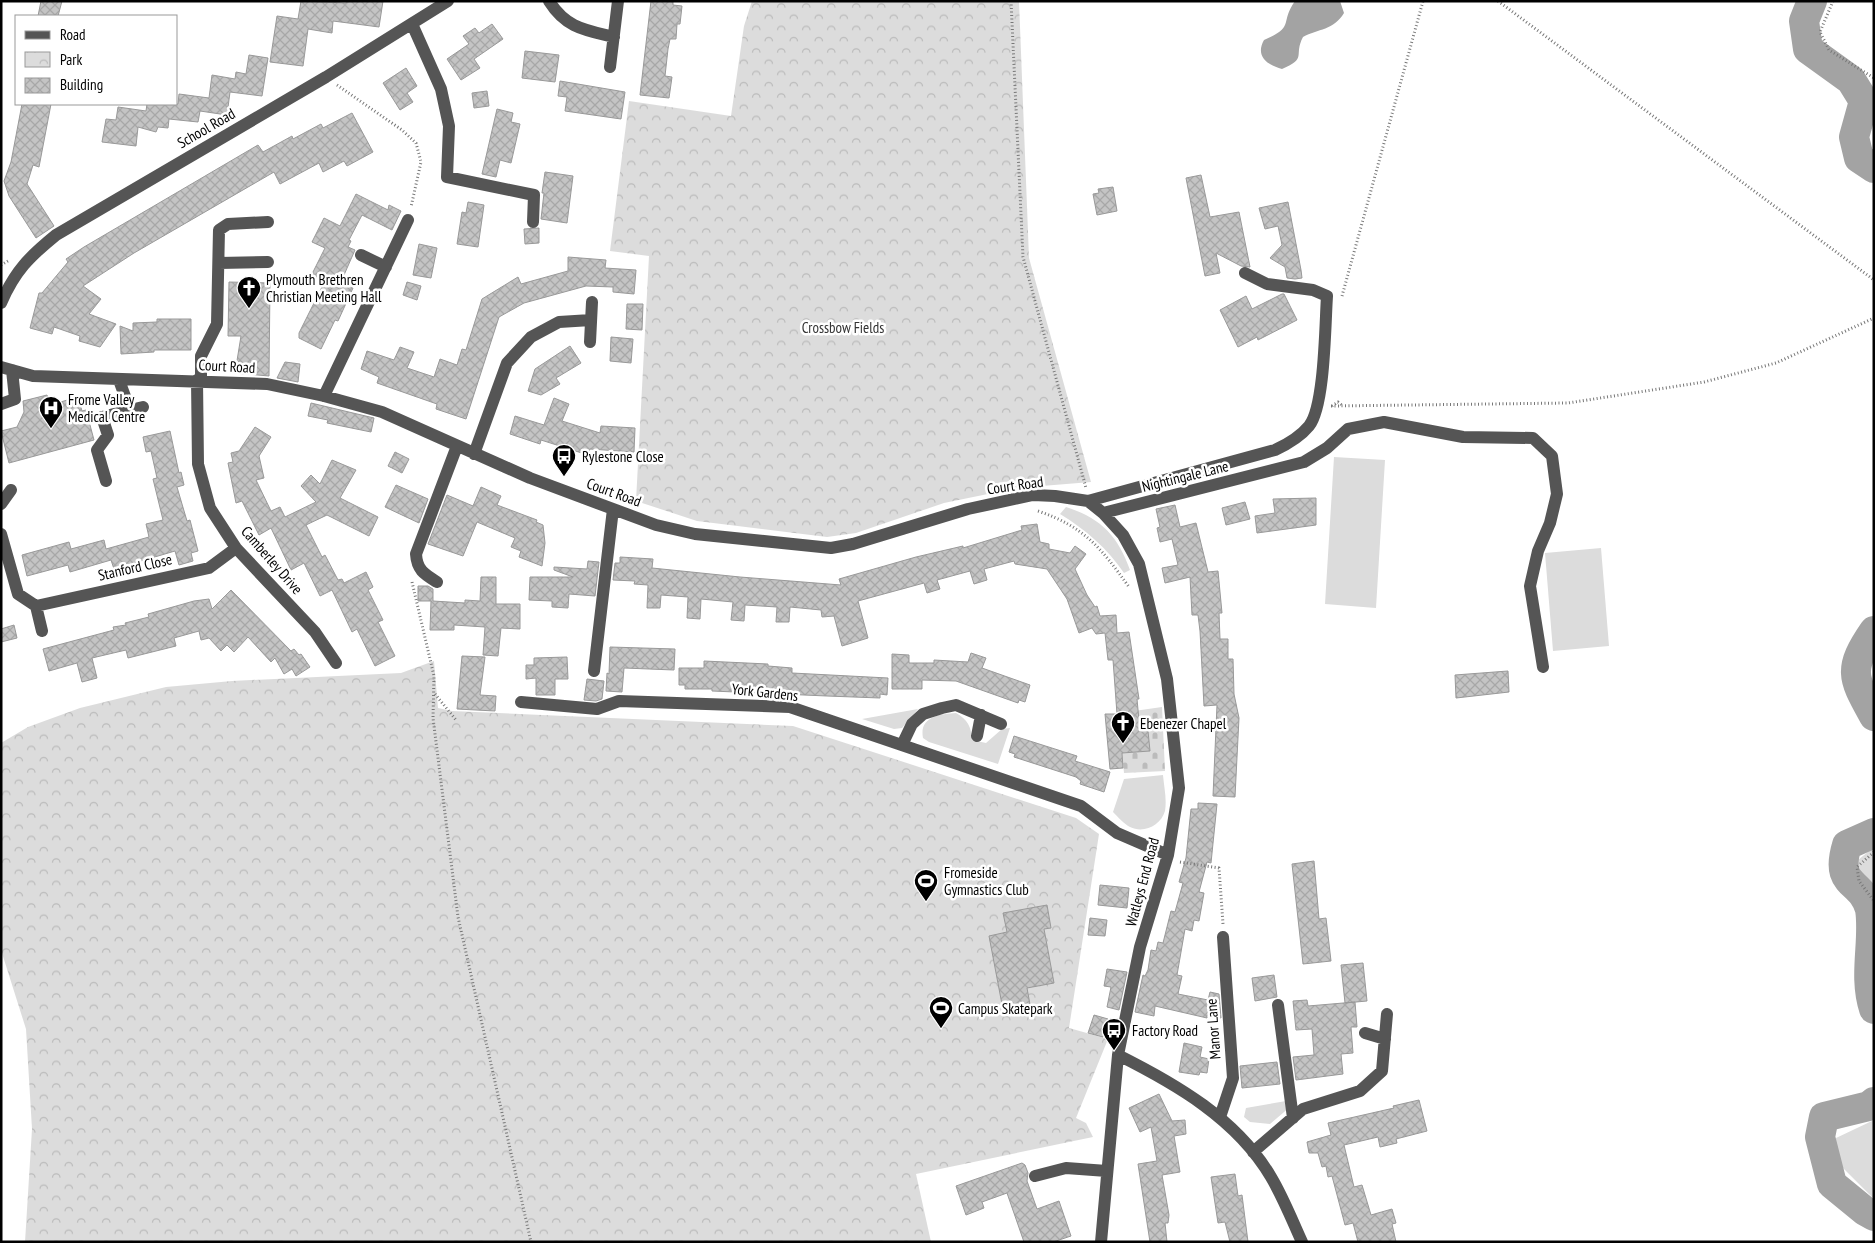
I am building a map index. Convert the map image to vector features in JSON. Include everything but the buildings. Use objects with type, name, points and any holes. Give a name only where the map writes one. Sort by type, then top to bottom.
[{"type":"street","name":"School Road","points":[[1,303],[11,279],[24,263],[56,235],[326,77],[448,1]]},
{"type":"street","points":[[549,1],[558,16],[576,27],[614,37]]},
{"type":"street","points":[[610,67],[618,1]]},
{"type":"street","points":[[412,24],[442,89],[448,126],[447,177],[534,195],[533,222]]},
{"type":"street","points":[[324,396],[408,220]]},
{"type":"street","name":"Camberley Drive","points":[[268,222],[228,224],[220,230],[216,324],[201,356],[198,464],[210,508],[236,548],[316,632],[336,663]]},
{"type":"street","points":[[361,255],[386,267]]},
{"type":"street","points":[[219,262],[268,262]]},
{"type":"street","points":[[1088,501],[1274,450],[1294,440],[1310,425],[1325,406],[1327,296],[1313,290],[1267,284],[1245,273]]},
{"type":"street","points":[[590,342],[592,302]]},
{"type":"street","points":[[474,454],[507,363],[531,337],[559,322],[591,320]]},
{"type":"street","points":[[1,404],[15,399],[6,369]]},
{"type":"street","name":"Court Road","points":[[6,369],[33,376],[119,380],[199,380],[267,384],[324,396],[382,412],[474,454],[613,509],[656,525],[695,534],[831,548],[854,544],[968,509],[1033,495],[1088,501]]},
{"type":"street","points":[[119,380],[130,410]]},
{"type":"street","points":[[106,480],[97,450],[108,435],[102,417],[143,407]]},
{"type":"street","name":"Nightingale Lane","points":[[1103,513],[1304,462],[1327,448],[1348,429],[1384,422],[1464,437],[1533,438],[1552,456],[1557,494],[1550,523],[1538,551],[1530,586],[1543,667]]},
{"type":"street","points":[[437,582],[423,573],[417,565],[416,554],[457,446]]},
{"type":"street","points":[[1,504],[11,490]]},
{"type":"street","points":[[1088,501],[1103,513]]},
{"type":"street","points":[[594,671],[613,509]]},
{"type":"street","name":"Watleys End Road","points":[[1101,1242],[1106,1170],[1118,1055],[1140,947],[1168,857],[1179,788],[1167,679],[1139,564],[1123,535],[1103,513]]},
{"type":"street","points":[[1,534],[18,594],[36,606],[42,631]]},
{"type":"street","name":"Stanford Close","points":[[36,606],[209,568],[236,548]]},
{"type":"street","name":"York Gardens","points":[[521,702],[598,709],[618,701],[790,707],[1080,806],[1117,833],[1168,857]]},
{"type":"street","points":[[902,745],[912,724],[924,714],[956,705],[1000,724]]},
{"type":"street","points":[[977,736],[981,715]]},
{"type":"street","name":"Manor Lane","points":[[1220,1117],[1233,1078],[1223,937]]},
{"type":"street","points":[[1278,1005],[1292,1118]]},
{"type":"street","points":[[1253,1152],[1302,1109],[1360,1091],[1382,1072],[1386,1014]]},
{"type":"street","points":[[1365,1033],[1385,1039]]},
{"type":"street","points":[[1118,1055],[1166,1079],[1220,1117],[1253,1152],[1271,1177],[1302,1242]]},
{"type":"street","points":[[1035,1176],[1066,1168],[1106,1170]]},
{"type":"path","points":[[1011,1],[1023,257],[1085,483],[1088,501]]},
{"type":"path","points":[[1341,301],[1423,1]]},
{"type":"path","points":[[1498,1],[1874,280]]},
{"type":"path","points":[[1833,1],[1820,32],[1829,50],[1874,78]]},
{"type":"path","points":[[326,77],[402,130],[416,143],[421,162],[408,220]]},
{"type":"path","points":[[1325,406],[1568,403],[1704,382],[1776,363],[1874,318]]},
{"type":"path","points":[[1030,508],[1076,527],[1093,542],[1130,589]]},
{"type":"path","points":[[416,554],[411,574],[434,676],[433,718],[458,917],[531,1242]]},
{"type":"path","points":[[435,694],[456,720]]},
{"type":"path","points":[[1874,852],[1857,867],[1859,881],[1874,901]]},
{"type":"path","points":[[1168,857],[1219,868],[1223,937]]},
{"type":"green space","name":"Crossbow Fields","points":[[752,1],[1019,1],[1029,258],[1091,482],[1017,488],[944,503],[856,533],[827,537],[697,521],[636,501],[649,256],[610,251],[629,101],[731,116],[744,26]]},
{"type":"green space","points":[[1334,457],[1385,460],[1376,608],[1325,604]]},
{"type":"green space","points":[[1066,507],[1089,517],[1107,530],[1120,547],[1130,570],[1124,573],[1095,540],[1079,526],[1060,514]]},
{"type":"green space","points":[[1601,548],[1609,646],[1553,651],[1545,553]]},
{"type":"green space","points":[[434,661],[438,708],[452,711],[793,726],[1076,818],[1099,834],[1069,1028],[1108,1039],[1076,1118],[1086,1123],[1093,1137],[916,1174],[931,1242],[25,1242],[32,1129],[26,1029],[1,950],[1,743],[28,727],[80,708],[166,687],[232,681],[401,673]]},
{"type":"green space","points":[[1162,707],[1165,771],[1124,773],[1122,753],[1150,751],[1148,731],[1121,733],[1120,713]]},
{"type":"green space","points":[[918,709],[902,728],[894,729],[862,719]]},
{"type":"green space","points":[[956,713],[968,724],[972,740],[986,743],[1002,729],[1010,728],[998,764],[929,742],[923,738],[924,725],[927,721],[943,714]]},
{"type":"green space","points":[[1163,775],[1166,798],[1165,811],[1156,824],[1146,829],[1135,829],[1126,824],[1113,812],[1124,779]]},
{"type":"green space","points":[[1874,847],[1874,909],[1858,888],[1854,877],[1853,864]]},
{"type":"green space","points":[[1286,1101],[1290,1107],[1270,1124],[1250,1122],[1244,1117],[1246,1108]]},
{"type":"green space","points":[[1874,1120],[1874,1199],[1837,1162],[1831,1148],[1836,1138]]},
{"type":"shaded area","points":[[1295,1],[1340,1],[1344,13],[1331,26],[1303,37],[1300,43],[1299,56],[1295,62],[1282,69],[1267,62],[1261,51],[1264,40],[1284,28],[1290,9]]},
{"type":"waterway","points":[[1812,1],[1804,21],[1808,49],[1851,80],[1864,101],[1854,137],[1859,158],[1874,168]]},
{"type":"waterway","points":[[1874,631],[1860,655],[1856,674],[1861,692],[1874,716]]},
{"type":"waterway","points":[[1874,833],[1847,845],[1844,859],[1846,876],[1861,892],[1870,909],[1869,984],[1874,1009]]},
{"type":"waterway","points":[[1874,1102],[1869,1106],[1824,1117],[1820,1137],[1832,1184],[1874,1216]]},
{"type":"place","name":"Plymouth Brethren Christian Meeting Hall","points":[[249,309]]},
{"type":"place","name":"Frome Valley Medical Centre","points":[[51,429]]},
{"type":"place","name":"Rylestone Close","points":[[564,477]]},
{"type":"place","name":"Ebenezer Chapel","points":[[1123,744]]},
{"type":"place","name":"Fromeside Gymnastics Club","points":[[926,902]]},
{"type":"place","name":"Campus Skatepark","points":[[941,1029]]},
{"type":"place","name":"Factory Road","points":[[1114,1051]]}]
